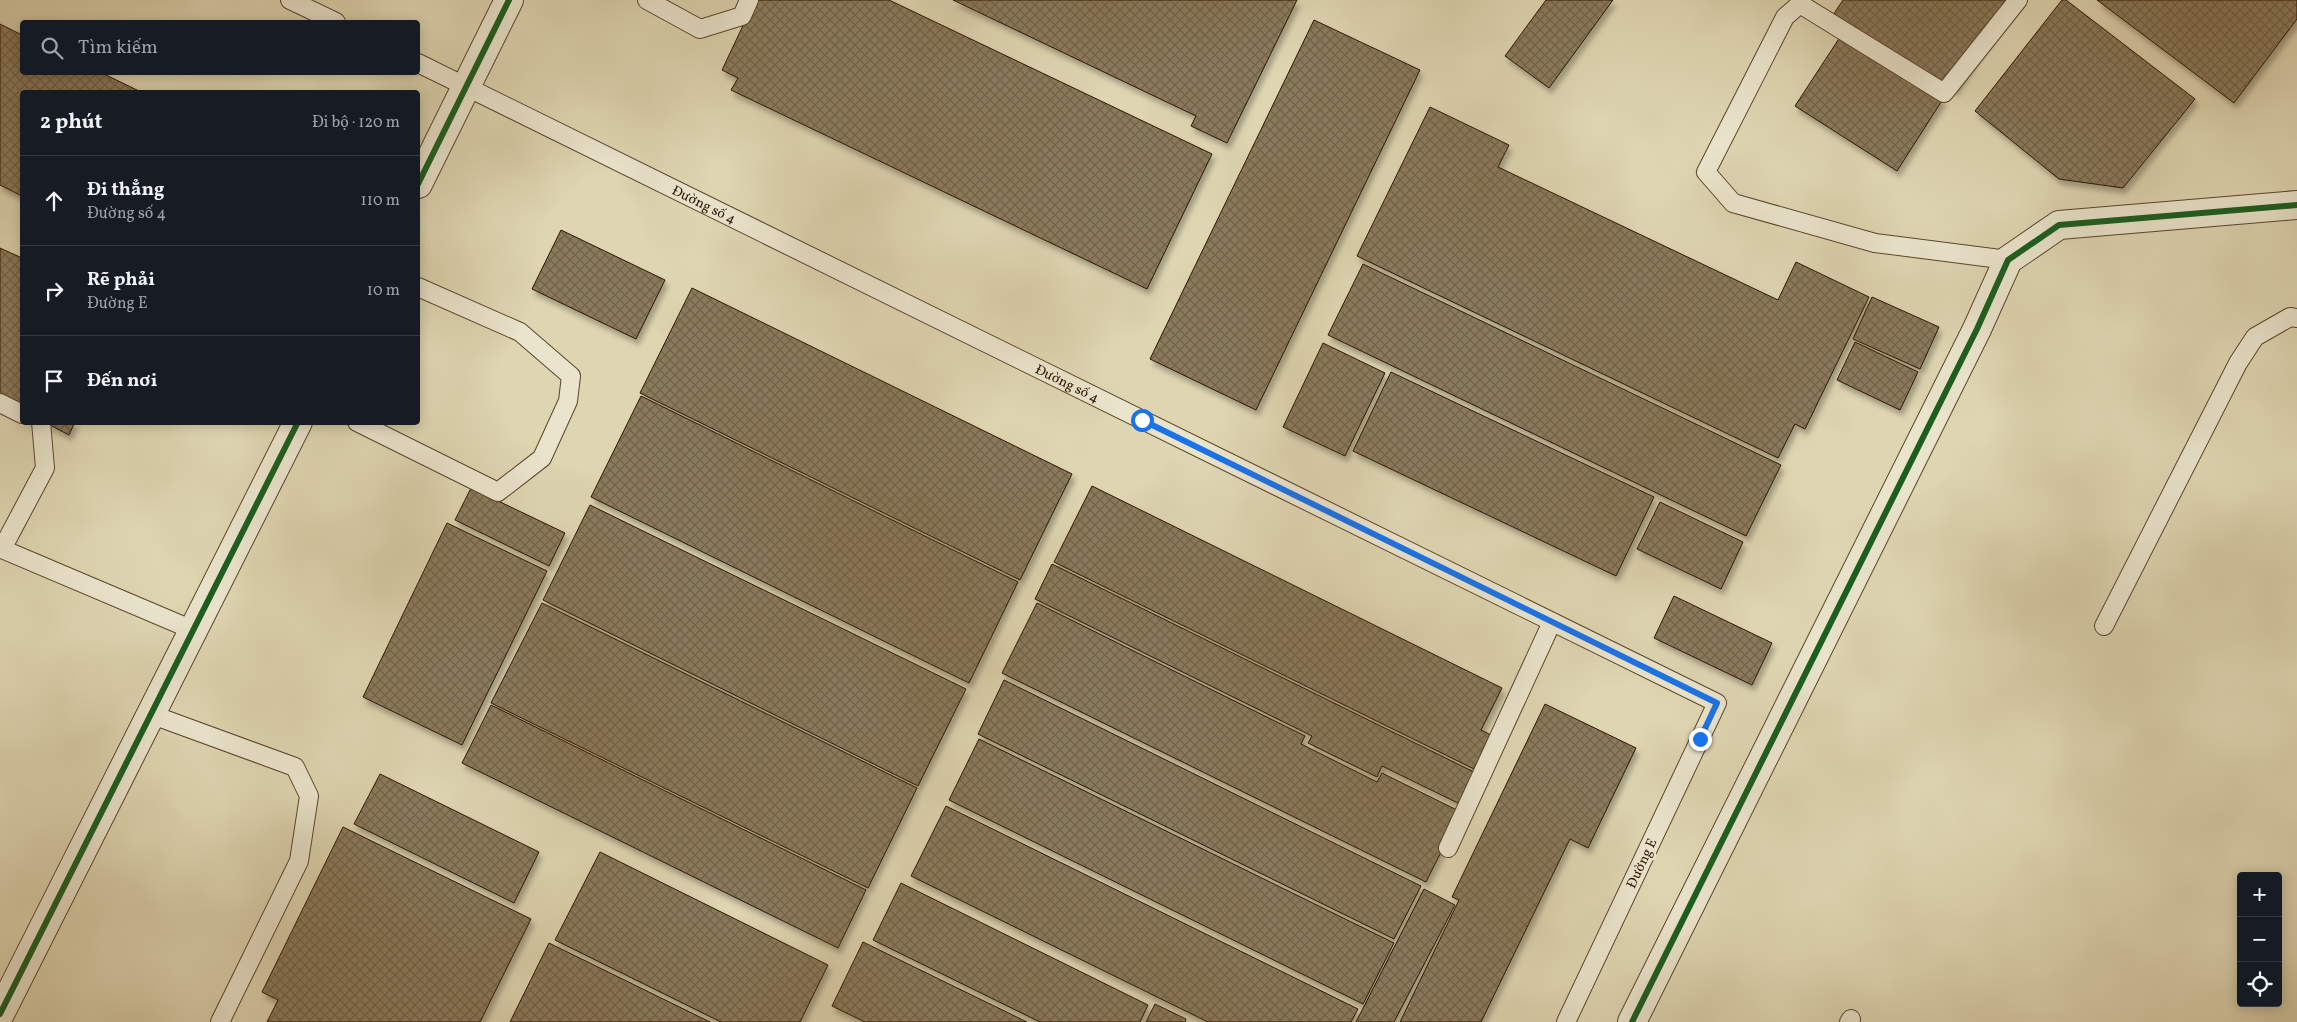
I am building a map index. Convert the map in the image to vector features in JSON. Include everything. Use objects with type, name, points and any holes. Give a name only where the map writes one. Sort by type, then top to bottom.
[{"type":"street","points":[[420,180],[509,0]]},
{"type":"street","points":[[1632,1022],[1977,329],[2008,260],[2059,225],[2297,205]]},
{"type":"street","points":[[0,1014],[296,425]]},
{"type":"lane","points":[[290,0],[332,20]]},
{"type":"lane","points":[[647,0],[700,29],[742,16],[749,0]]},
{"type":"lane","points":[[2008,260],[1875,243],[1733,203],[1706,172],[1785,17],[1800,4],[1944,93],[2018,0]]},
{"type":"lane","name":"Đường số 4","points":[[420,64],[1717,703]]},
{"type":"lane","points":[[363,425],[498,492],[542,458],[568,401],[571,376],[520,332],[420,288]]},
{"type":"lane","points":[[2104,626],[2238,363],[2255,336],[2290,317],[2297,318]]},
{"type":"lane","points":[[0,403],[20,413]]},
{"type":"lane","points":[[41,425],[45,468],[1,552],[193,630]]},
{"type":"lane","points":[[1448,848],[1552,622]]},
{"type":"lane","name":"Đường E","points":[[1566,1022],[1717,703]]},
{"type":"lane","points":[[150,714],[295,767],[309,796],[299,861],[220,1022]]},
{"type":"building","points":[[755,0],[889,0],[1212,154],[1147,289],[731,90],[738,78],[722,70]]},
{"type":"building","points":[[953,0],[1297,0],[1227,143],[1191,126],[1196,116]]},
{"type":"building","points":[[1546,0],[1613,0],[1549,88],[1505,56]]},
{"type":"building","points":[[1843,0],[2011,0],[1955,90],[1833,15]]},
{"type":"building","points":[[2062,0],[2066,0],[2195,99],[2123,188],[2059,179],[1975,111]]},
{"type":"building","points":[[2097,0],[2297,0],[2297,19],[2234,103]]},
{"type":"building","points":[[1314,20],[1420,70],[1256,410],[1150,359]]},
{"type":"building","points":[[0,24],[20,34],[20,75],[106,75],[137,90],[20,90],[20,195],[0,185]]},
{"type":"building","points":[[1842,34],[1943,99],[1897,171],[1795,106]]},
{"type":"building","points":[[1430,107],[1509,145],[1498,167],[1778,300],[1796,262],[1869,297],[1805,429],[1795,424],[1778,458],[1357,256]]},
{"type":"building","points":[[561,230],[665,280],[636,339],[532,289]]},
{"type":"building","points":[[0,248],[20,257],[20,411],[0,401]]},
{"type":"building","points":[[1363,264],[1781,465],[1746,536],[1328,335]]},
{"type":"building","points":[[692,288],[1072,474],[1020,580],[640,393]]},
{"type":"building","points":[[1872,297],[1939,327],[1920,369],[1853,339]]},
{"type":"building","points":[[1855,342],[1918,372],[1900,410],[1837,380]]},
{"type":"building","points":[[1323,343],[1385,373],[1345,456],[1283,427]]},
{"type":"building","points":[[1391,372],[1654,497],[1616,576],[1353,451]]},
{"type":"building","points":[[641,396],[1018,582],[969,683],[591,497]]},
{"type":"building","points":[[50,425],[74,425],[69,435]]},
{"type":"building","points":[[1092,486],[1502,688],[1481,730],[1491,735],[1474,769],[1054,562]]},
{"type":"building","points":[[471,488],[565,533],[549,566],[455,520]]},
{"type":"building","points":[[1660,502],[1743,542],[1721,589],[1637,549]]},
{"type":"building","points":[[590,505],[966,689],[918,786],[543,600]]},
{"type":"building","points":[[447,523],[547,571],[462,745],[363,697]]},
{"type":"building","points":[[1052,564],[1480,775],[1464,806],[1382,766],[1377,777],[1308,743],[1312,736],[1035,599]]},
{"type":"building","points":[[1674,596],[1772,643],[1752,685],[1654,638]]},
{"type":"building","points":[[542,603],[917,788],[868,888],[491,703]]},
{"type":"building","points":[[1037,603],[1305,736],[1301,744],[1377,782],[1382,773],[1461,812],[1426,882],[1002,673]]},
{"type":"building","points":[[1004,680],[1421,886],[1394,939],[978,734]]},
{"type":"building","points":[[1545,704],[1636,748],[1588,848],[1570,839],[1481,1022],[1400,1022],[1459,900],[1452,897]]},
{"type":"building","points":[[491,705],[866,890],[838,948],[462,763]]},
{"type":"building","points":[[979,739],[1394,943],[1363,1004],[949,800]]},
{"type":"building","points":[[380,774],[539,852],[514,903],[354,824]]},
{"type":"building","points":[[946,806],[1358,1009],[1351,1022],[1208,1022],[911,876]]},
{"type":"building","points":[[343,827],[531,919],[480,1022],[267,1022],[278,1000],[262,992]]},
{"type":"building","points":[[600,852],[828,965],[800,1022],[721,1022],[555,940]]},
{"type":"building","points":[[901,883],[1148,1005],[1140,1022],[1040,1022],[873,940]]},
{"type":"building","points":[[1424,889],[1455,905],[1394,1022],[1356,1022]]},
{"type":"building","points":[[863,942],[1027,1022],[865,1022],[832,1006]]},
{"type":"building","points":[[549,943],[710,1022],[510,1022]]},
{"type":"building","points":[[1155,1004],[1186,1019],[1185,1022],[1146,1022]]},
{"type":"cycle path","points":[[420,180],[509,0]]},
{"type":"cycle path","points":[[1632,1022],[1977,329],[2008,260],[2059,225],[2297,205]]},
{"type":"cycle path","points":[[0,1014],[296,425]]},
{"type":"route","points":[[1142,420],[1717,703],[1700,739]]}]
